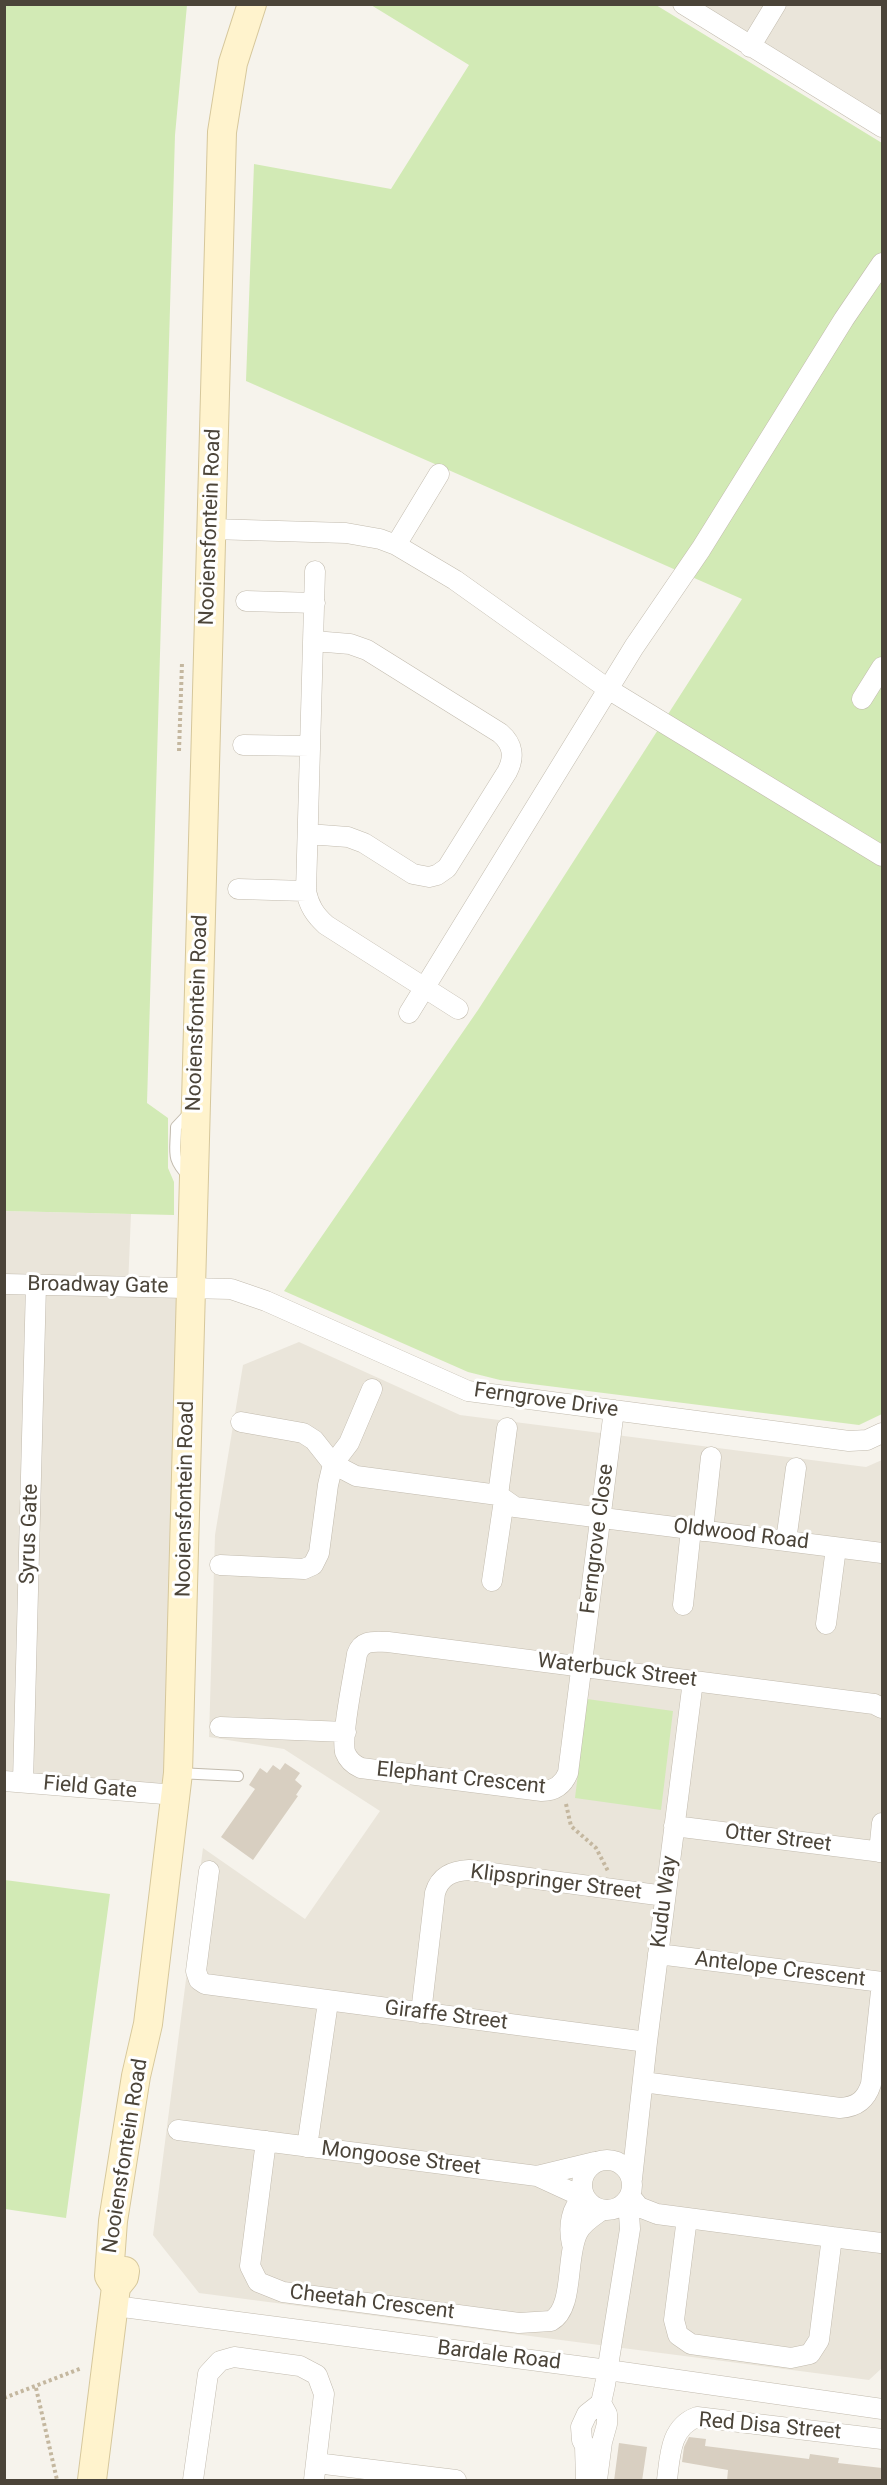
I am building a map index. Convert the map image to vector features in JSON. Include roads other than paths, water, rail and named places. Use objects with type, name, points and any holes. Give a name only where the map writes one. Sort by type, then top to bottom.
[{"type":"street","name":"Nooiensfontein Road","points":[[92,2481],[115,2297],[110,2276],[114,2221],[135,2076],[148,2024],[177,1784],[222,132],[233,63],[252,4]]},
{"type":"street","points":[[683,4],[882,127]]},
{"type":"street","points":[[750,47],[776,4]]},
{"type":"street","points":[[410,1013],[634,647],[701,549],[838,328],[882,263]]},
{"type":"street","points":[[396,545],[439,474]]},
{"type":"street","points":[[211,529],[346,533],[372,537],[396,545],[455,580],[608,689],[882,856]]},
{"type":"street","points":[[315,572],[306,891],[308,901],[318,918],[458,1009]]},
{"type":"street","points":[[246,601],[315,603]]},
{"type":"street","points":[[308,834],[348,837],[364,843],[413,874],[429,878],[437,875],[451,863],[507,772],[512,759],[510,744],[500,733],[372,653],[350,644],[314,641]]},
{"type":"street","points":[[862,699],[882,667]]},
{"type":"street","points":[[243,745],[310,746]]},
{"type":"street","points":[[238,890],[306,891]]},
{"type":"street","name":"Broadway Gate","points":[[4,1284],[191,1288]]},
{"type":"street","name":"Syrus Gate","points":[[14,1782],[36,1285]]},
{"type":"street","name":"Ferngrove Drive","points":[[191,1288],[231,1289],[251,1295],[462,1390],[856,1441],[867,1440],[882,1433]]},
{"type":"street","points":[[220,1565],[304,1569],[313,1565],[319,1553],[333,1464],[349,1443],[372,1389]]},
{"type":"street","name":"Ferngrove Close","points":[[582,1667],[614,1410]]},
{"type":"street","points":[[241,1422],[303,1432],[314,1440],[333,1464]]},
{"type":"street","points":[[492,1581],[507,1428]]},
{"type":"street","points":[[683,1605],[711,1457]]},
{"type":"street","name":"Oldwood Road","points":[[333,1464],[356,1476],[501,1498],[515,1507],[882,1553]]},
{"type":"street","points":[[786,1541],[796,1468]]},
{"type":"street","points":[[826,1624],[836,1548]]},
{"type":"street","name":"Waterbuck Street","points":[[357,1654],[366,1642],[388,1642],[874,1704],[882,1708]]},
{"type":"street","name":"Elephant Crescent","points":[[357,1654],[345,1746],[348,1758],[361,1768],[542,1791],[559,1786],[568,1773],[582,1667]]},
{"type":"street","name":"Kudu Way","points":[[594,2444],[607,2424],[607,2414],[601,2403],[630,2229],[630,2191],[637,2123],[693,1681]]},
{"type":"street","points":[[220,1727],[346,1732]]},
{"type":"street","name":"Field Gate","points":[[14,1782],[177,1784]]},
{"type":"street","points":[[881,1852],[882,1823]]},
{"type":"street","name":"Otter Street","points":[[674,1826],[881,1852]]},
{"type":"street","name":"Giraffe Street","points":[[209,1870],[197,1976],[208,1986],[647,2042]]},
{"type":"street","name":"Klipspringer Street","points":[[421,2013],[435,1893],[440,1880],[446,1875],[469,1870],[665,1896]]},
{"type":"street","name":"Antelope Crescent","points":[[643,2082],[840,2108],[855,2105],[866,2096],[871,2084],[882,1982],[658,1954]]},
{"type":"street","points":[[307,2147],[328,2002]]},
{"type":"street","name":"Kudu Way","points":[[604,2161],[626,2144],[637,2123]]},
{"type":"street","name":"Mongoose Street","points":[[178,2130],[537,2176],[574,2193],[584,2195]]},
{"type":"street","name":"Cheetah Crescent","points":[[266,2141],[250,2270],[258,2282],[271,2289],[519,2323],[541,2323],[557,2318],[563,2309],[572,2246],[570,2229],[573,2210],[584,2195]]},
{"type":"street","points":[[625,2249],[618,2228],[604,2210],[589,2203],[584,2195],[582,2185],[584,2173],[604,2161],[622,2165],[630,2191],[639,2207],[652,2213],[881,2243]]},
{"type":"street","name":"Mongoose Street","points":[[537,2176],[604,2161]]},
{"type":"street","points":[[604,2210],[616,2208],[630,2191]]},
{"type":"street","name":"Cheetah Crescent","points":[[572,2246],[580,2228],[604,2210]]},
{"type":"street","points":[[630,2229],[636,2220],[652,2213]]},
{"type":"street","points":[[687,2218],[674,2320],[678,2335],[691,2344],[791,2358],[810,2354],[819,2340],[832,2237]]},
{"type":"street","name":"Bardale Road","points":[[115,2297],[882,2409]]},
{"type":"street","points":[[193,2481],[205,2384],[213,2367],[220,2361],[234,2357],[300,2366],[317,2375],[324,2394],[315,2472],[456,2481]]},
{"type":"street","name":"Red Disa Street","points":[[667,2481],[676,2433],[682,2424],[696,2417],[882,2439]]},
{"type":"street","points":[[586,2481],[594,2444]]},
{"type":"street","points":[[594,2444],[597,2481]]},
{"type":"lane","points":[[177,1784],[238,1776]]}]
